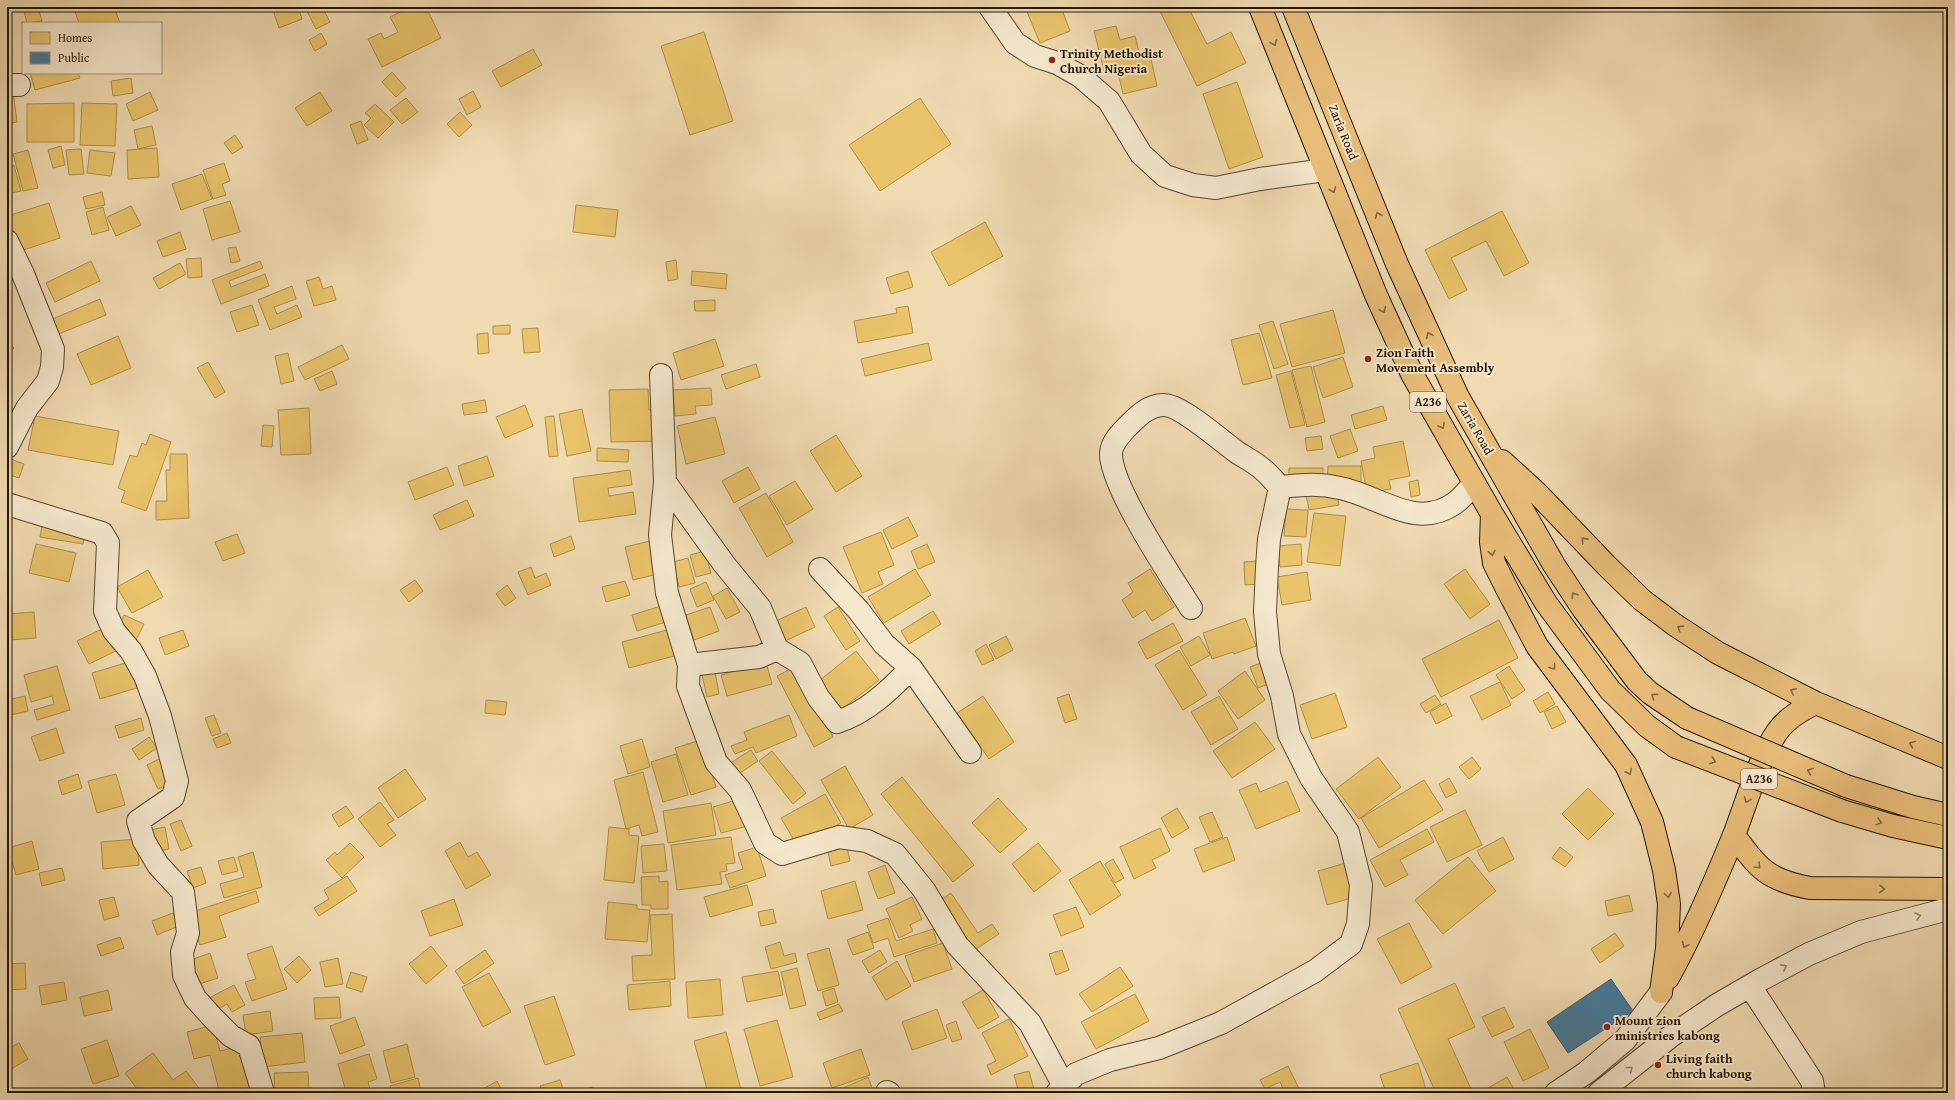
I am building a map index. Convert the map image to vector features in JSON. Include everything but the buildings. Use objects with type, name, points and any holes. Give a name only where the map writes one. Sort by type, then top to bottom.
[{"type":"highway","name":"A236","points":[[1260,7],[1376,295],[1412,374],[1474,484],[1546,603],[1610,690],[1647,726],[1676,747],[1842,811],[1893,826],[1948,838]]},
{"type":"highway","name":"Zaria Road","points":[[1293,7],[1397,264],[1458,397],[1554,565],[1617,656],[1637,681],[1650,693],[1687,718],[1846,786],[1913,807],[1948,815]]},
{"type":"highway","points":[[1488,448],[1537,493],[1642,600],[1675,625],[1718,653],[1816,703],[1948,758]]},
{"type":"highway","points":[[1492,514],[1491,542],[1494,563],[1507,589],[1537,646],[1626,766],[1652,822],[1661,856],[1669,904],[1667,948],[1661,992]]},
{"type":"highway","points":[[1661,992],[1682,952],[1734,836],[1768,749],[1777,732],[1788,720],[1800,711],[1816,703]]},
{"type":"highway","points":[[1734,836],[1758,866],[1773,878],[1789,884],[1810,888],[1948,889]]},
{"type":"street","points":[[990,7],[1014,43],[1035,56],[1057,63],[1080,76],[1109,101],[1141,154],[1165,176],[1193,185],[1216,188],[1260,179],[1325,170]]},
{"type":"street","points":[[7,241],[53,349],[52,367],[48,381],[26,408],[7,447]]},
{"type":"street","points":[[661,375],[665,482],[660,535],[667,593],[689,665],[688,686],[716,762],[740,790],[765,843],[782,854],[840,837],[866,841],[895,854],[924,890],[957,945],[1030,1023],[1061,1089],[1076,1074],[1110,1060],[1159,1048],[1221,1023],[1315,971],[1351,944],[1354,937],[1358,924],[1361,885],[1348,832],[1310,778],[1289,734],[1282,696],[1269,654],[1265,612],[1267,567],[1269,539],[1280,488]]},
{"type":"street","points":[[1191,608],[1148,539],[1121,487],[1113,466],[1111,452],[1118,437],[1148,408],[1163,405],[1174,408],[1187,414],[1238,453],[1262,468],[1280,488]]},
{"type":"street","points":[[665,482],[724,564],[760,608],[777,649],[800,663],[818,697],[837,722],[849,718],[888,692],[911,668]]},
{"type":"street","points":[[1280,488],[1315,483],[1342,488],[1411,514],[1428,515],[1442,511],[1456,503],[1474,484]]},
{"type":"street","points":[[7,504],[102,533],[106,537],[108,543],[105,612],[114,631],[131,651],[146,676],[160,716],[177,781],[173,797],[138,821],[144,840],[158,865],[183,892],[188,933],[182,952],[184,975],[196,998],[212,1017],[231,1036],[249,1046],[263,1093]]},
{"type":"street","points":[[820,569],[859,611],[884,644],[911,668],[970,752]]},
{"type":"street","points":[[689,665],[758,657],[777,649]]},
{"type":"street","points":[[1606,1091],[1670,1036],[1717,1005],[1809,954],[1862,932],[1948,909]]},
{"type":"street","points":[[1750,986],[1812,1081],[1814,1093]]},
{"type":"street","points":[[1556,1093],[1587,1072],[1624,1040],[1661,992]]},
{"type":"place","name":"Trinity Methodist Church Nigeria","points":[[1052,60]]},
{"type":"place","name":"Zion Faith Movement Assembly","points":[[1368,359]]},
{"type":"place","name":"Mount zion ministries kabong","points":[[1607,1027]]},
{"type":"place","name":"Living faith church kabong","points":[[1658,1065]]}]
